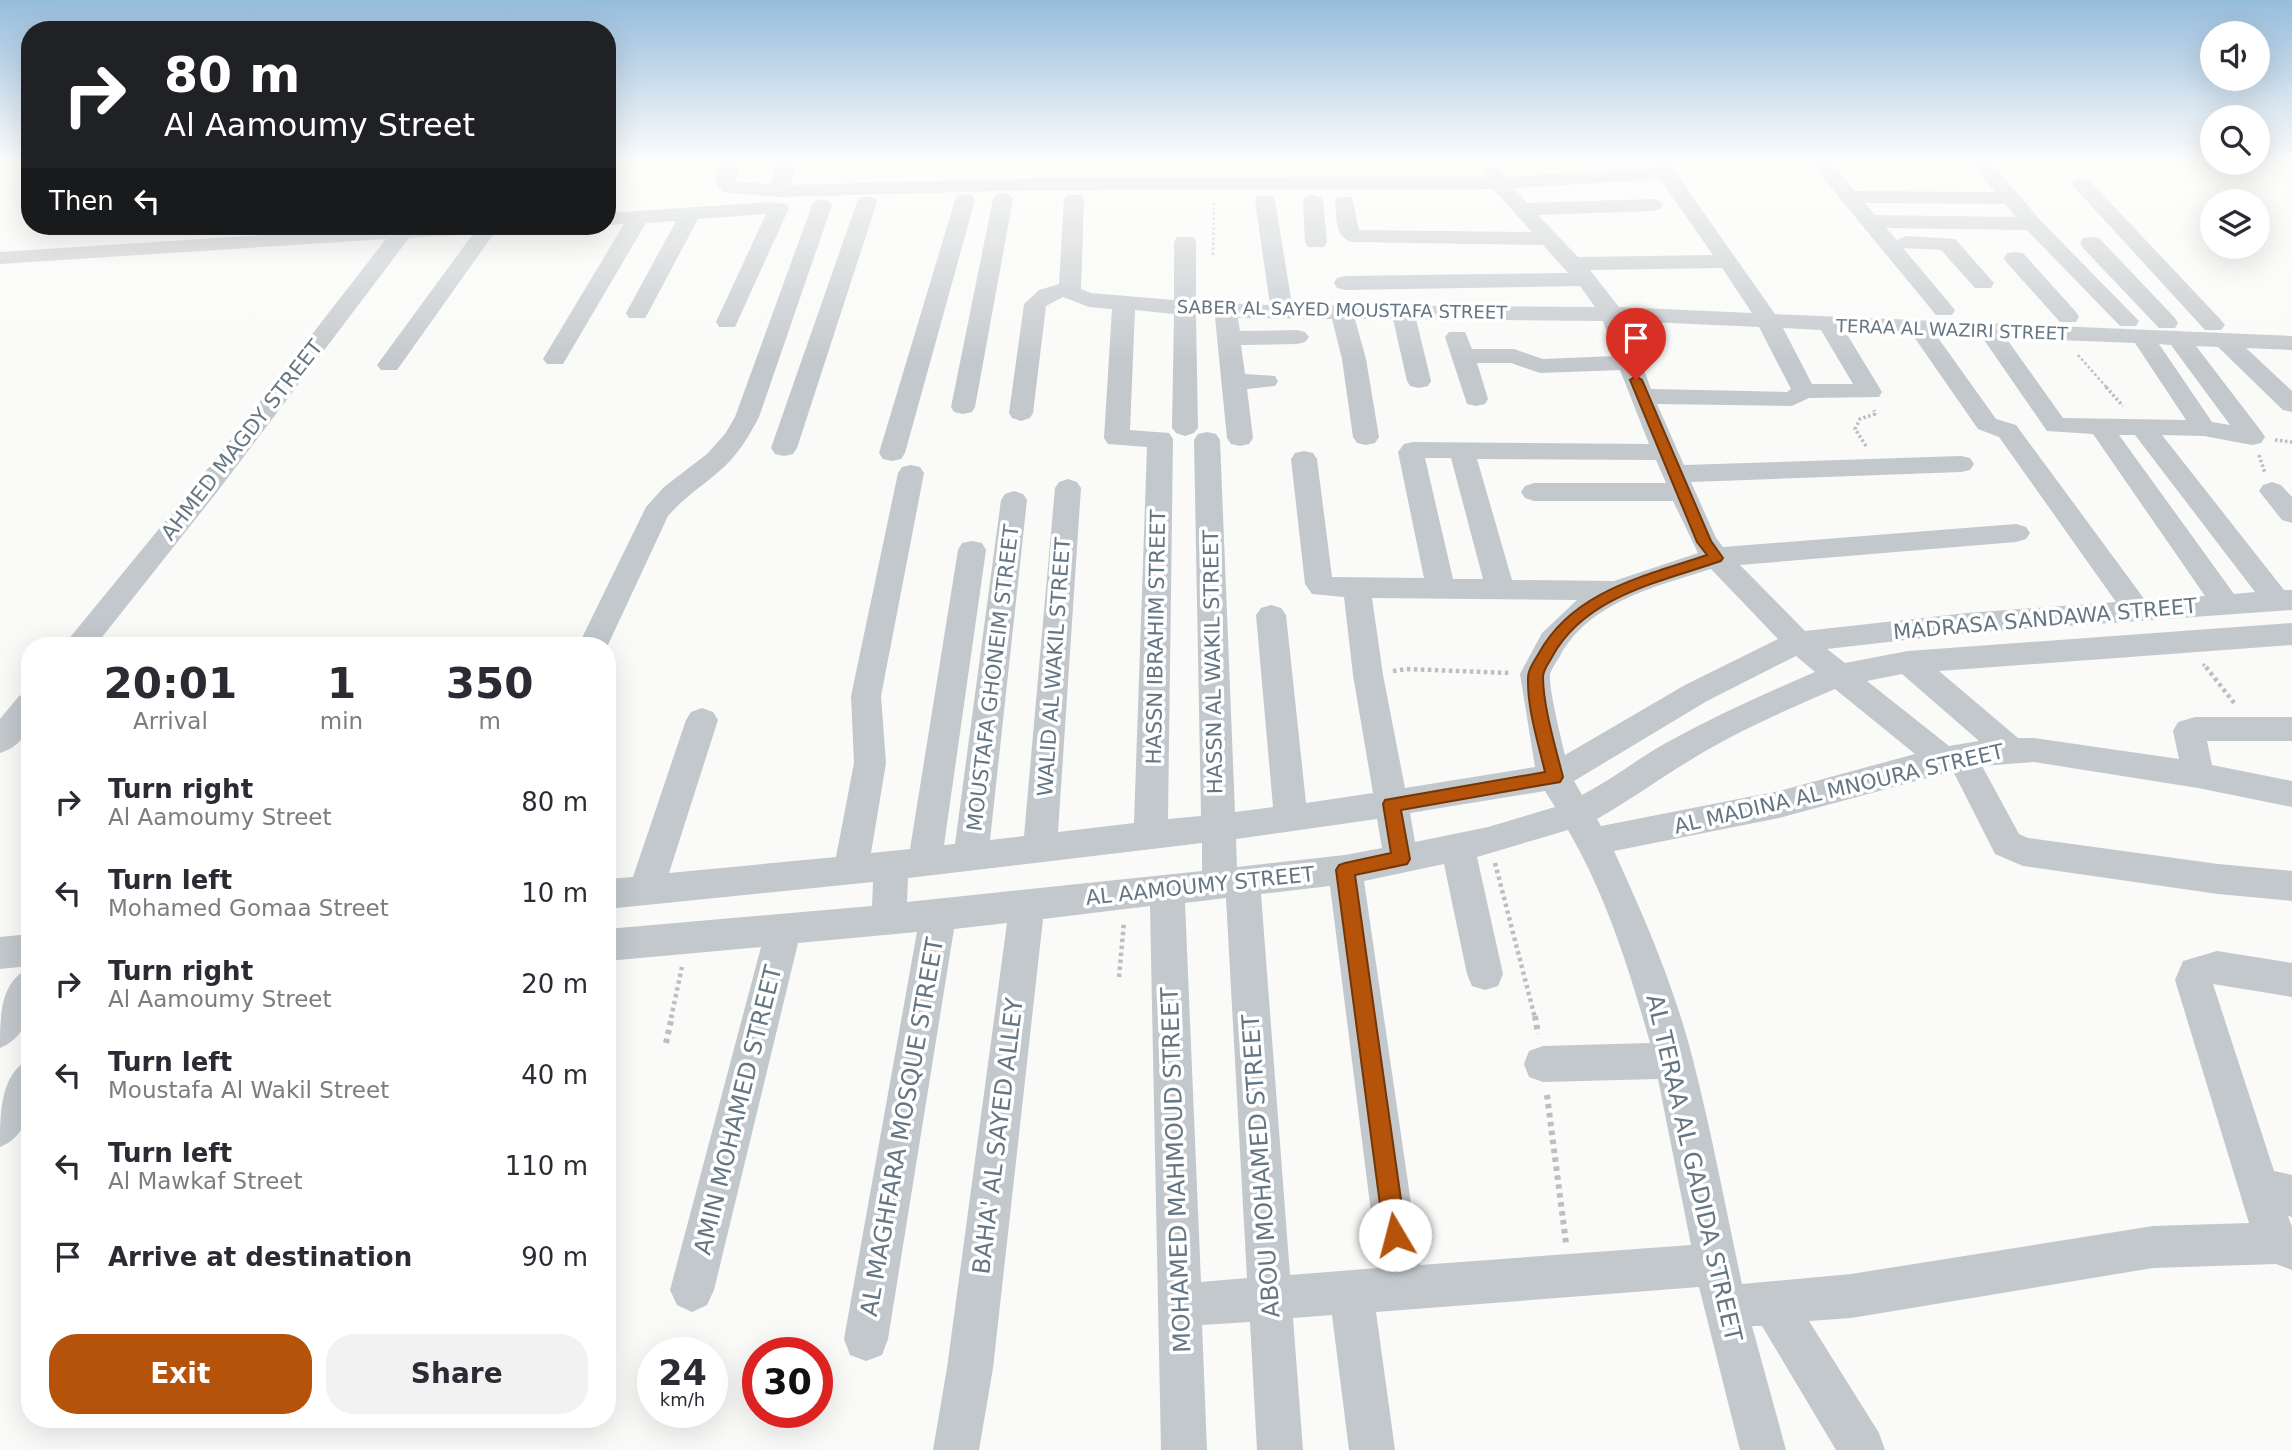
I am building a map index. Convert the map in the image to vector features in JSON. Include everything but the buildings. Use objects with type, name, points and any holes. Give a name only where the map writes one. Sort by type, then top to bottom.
[{"type":"street","points":[[555,359],[632,230]]},
{"type":"street","points":[[637,313],[679,230]]},
{"type":"street","points":[[727,322],[766,230]]},
{"type":"street","points":[[597,637],[656,513],[673,493],[716,460],[735,438],[747,417],[813,230]]},
{"type":"street","points":[[784,448],[858,230]]},
{"type":"street","points":[[851,870],[870,763],[866,696],[901,463],[963,230]]},
{"type":"street","points":[[962,407],[997,230]]},
{"type":"street","points":[[1021,413],[1035,304],[1051,292],[1072,292],[1073,230]]},
{"type":"street","points":[[1270,230],[1282,311]]},
{"type":"street","points":[[1315,230],[1316,242]]},
{"type":"street","points":[[1349,230],[1350,235],[1549,239]]},
{"type":"street","points":[[1541,230],[1579,271],[1612,314],[1642,396],[1704,542],[1716,558],[1798,642],[1836,676],[1953,760],[2007,844],[2022,852],[2218,879],[2292,886]]},
{"type":"street","points":[[1706,230],[1764,313],[1804,391]]},
{"type":"street","points":[[1878,230],[1944,310]]},
{"type":"street","points":[[2039,230],[2135,329],[2204,428]]},
{"type":"street","points":[[2123,230],[2218,332],[2292,405]]},
{"type":"street","points":[[0,242],[118,235]]},
{"type":"street","points":[[0,258],[357,235]]},
{"type":"street","name":"AHMED MAGDY STREET","points":[[85,637],[208,486],[402,235]]},
{"type":"street","points":[[389,365],[483,235]]},
{"type":"street","points":[[1887,241],[1944,243],[1983,283]]},
{"type":"street","points":[[1124,304],[1117,438],[1184,436],[1185,242]]},
{"type":"street","points":[[2091,243],[2173,330],[2252,437]]},
{"type":"street","points":[[2015,258],[2063,325]]},
{"type":"street","points":[[1345,283],[1728,261]]},
{"type":"street","name":"SABER AL SAYED MOUSTAFA STREET","points":[[1072,292],[1090,300],[1226,311],[1612,314]]},
{"type":"street","name":"TERAA AL WAZIRI STREET","points":[[1612,314],[1944,310],[2063,325],[2135,329],[2218,332],[2292,328]]},
{"type":"street","points":[[1226,311],[1240,438]]},
{"type":"street","points":[[1449,312],[1476,399]]},
{"type":"street","points":[[1342,313],[1354,359],[1366,437]]},
{"type":"street","points":[[1403,313],[1419,381]]},
{"type":"street","name":"TERAA AL WAZIRI STREET","points":[[1764,313],[1830,325],[1989,330],[2063,325]]},
{"type":"street","points":[[1830,325],[1870,392]]},
{"type":"street","points":[[1920,328],[1987,424],[1995,429],[2007,430],[2137,610]]},
{"type":"street","points":[[1989,330],[2056,426],[2204,428],[2252,437]]},
{"type":"street","name":"TERAA AL WAZIRI STREET","points":[[2218,332],[2292,343]]},
{"type":"street","points":[[1230,338],[1297,337]]},
{"type":"street","points":[[1463,356],[1514,356],[1540,366],[1630,363]]},
{"type":"street","points":[[1234,382],[1266,381]]},
{"type":"street","points":[[1642,396],[1792,399],[1804,391],[1870,392]]},
{"type":"street","points":[[2143,427],[2284,600]]},
{"type":"street","points":[[2101,428],[2225,603]]},
{"type":"street","name":"HASSN AL WAKIL STREET","points":[[1184,436],[1217,827],[1232,883]]},
{"type":"street","name":"HASSN IBRAHIM STREET","points":[[1151,835],[1184,436]]},
{"type":"street","points":[[1441,589],[1411,452],[1413,450],[1462,451],[1675,473]]},
{"type":"street","points":[[1462,451],[1500,589]]},
{"type":"street","points":[[1304,459],[1319,584],[1322,587],[1357,590],[1617,591]]},
{"type":"street","points":[[1534,492],[1675,473],[1961,464]]},
{"type":"street","name":"WALID AL WAKIL STREET","points":[[1040,847],[1068,488]]},
{"type":"street","points":[[2272,491],[2292,514]]},
{"type":"street","name":"MOUSTAFA GHONEIM STREET","points":[[971,856],[1014,500]]},
{"type":"street","points":[[1535,674],[1553,641],[1581,612],[1617,591],[1716,558],[2017,533]]},
{"type":"street","points":[[925,860],[972,550]]},
{"type":"street","points":[[1357,590],[1368,675],[1401,859]]},
{"type":"street","name":"MADRASA SANDAWA STREET","points":[[1798,642],[1968,623],[2284,600]]},
{"type":"street","points":[[1271,615],[1291,819]]},
{"type":"street","name":"MADRASA SANDAWA STREET","points":[[1836,676],[1908,662],[2292,634]]},
{"type":"street","points":[[616,893],[851,870],[1291,819],[1555,777],[1696,693],[1798,642]]},
{"type":"street","points":[[1908,662],[2010,750]]},
{"type":"street","name":"AL TERAA AL GADIDA STREET","points":[[1535,674],[1544,734],[1555,777],[1585,827],[1623,910],[1646,971],[1674,1060],[1725,1307],[1763,1450]]},
{"type":"street","name":"AL AAMOUMY STREET","points":[[616,946],[938,915],[1345,870],[1473,844],[1585,827],[1623,789],[1674,754],[1764,707],[1836,676]]},
{"type":"street","points":[[0,741],[21,715]]},
{"type":"street","points":[[646,890],[702,720]]},
{"type":"street","points":[[1640,727],[1674,754]]},
{"type":"street","points":[[2197,775],[2189,732],[2195,729],[2292,729]]},
{"type":"street","name":"AL MADINA AL MNOURA STREET","points":[[1585,827],[1730,817],[1953,760],[2010,750],[2034,751],[2197,775],[2292,794]]},
{"type":"street","points":[[1473,844],[1485,974]]},
{"type":"street","points":[[889,919],[891,865]]},
{"type":"street","points":[[1345,870],[1402,1287]]},
{"type":"street","name":"ABOU MOHAMED STREET","points":[[1232,883],[1280,1450]]},
{"type":"street","name":"MOHAMED MAHMOUD STREET","points":[[1167,890],[1184,1450]]},
{"type":"street","name":"BAHA' AL SAYED ALLEY","points":[[956,1450],[970,1368],[1027,905]]},
{"type":"street","name":"AL MAGHFARA MOSQUE STREET","points":[[866,1339],[938,915]]},
{"type":"street","name":"AMIN MOHAMED STREET","points":[[692,1290],[783,930]]},
{"type":"street","points":[[0,953],[21,951]]},
{"type":"street","points":[[1725,1307],[1774,1305],[1851,1296],[2153,1247],[2284,1246],[2276,1192],[2193,980],[2196,973],[2217,967],[2292,980]]},
{"type":"street","points":[[1543,1064],[1674,1060]]},
{"type":"street","points":[[0,1128],[21,1092]]},
{"type":"street","points":[[1180,1305],[1717,1264]]},
{"type":"street","points":[[1351,1292],[1373,1450]]},
{"type":"street","points":[[1774,1305],[1862,1450]]},
{"type":"path","points":[[1213,230],[1213,255]]},
{"type":"path","points":[[2063,325],[2143,427]]},
{"type":"path","points":[[1870,392],[1875,414],[1860,419],[1855,429],[1880,467]]},
{"type":"path","points":[[2252,437],[2272,491]]},
{"type":"path","points":[[2186,641],[2255,730]]},
{"type":"path","points":[[1368,675],[1406,669],[1535,674]]},
{"type":"path","points":[[1473,844],[1531,996],[1543,1064],[1570,1275]]},
{"type":"path","points":[[1119,977],[1127,894]]},
{"type":"path","points":[[666,1043],[689,939]]},
{"type":"route","points":[[1395,1235],[1345,870],[1401,859],[1391,804],[1555,777],[1544,734],[1535,674],[1553,641],[1581,612],[1617,591],[1716,558],[1704,542],[1636,380]]}]
